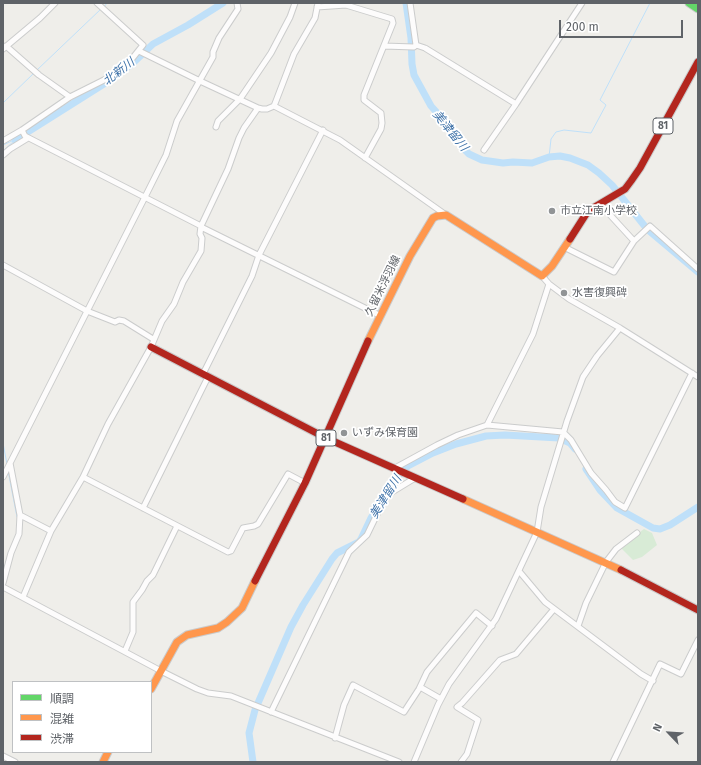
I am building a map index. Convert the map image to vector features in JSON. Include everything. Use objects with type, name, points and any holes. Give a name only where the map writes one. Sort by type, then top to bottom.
[{"type":"main road","points":[[689,3],[698,8]]},
{"type":"main road","name":"81","points":[[542,276],[552,266],[586,214],[625,189],[640,168],[698,62]]},
{"type":"main road","points":[[446,215],[542,276]]},
{"type":"main road","name":"久留米浮羽線","points":[[152,687],[177,642],[181,638],[218,628],[242,608],[326,438],[371,333],[381,316],[410,256],[432,218],[446,215]]},
{"type":"main road","points":[[151,347],[326,438],[606,562],[697,609]]},
{"type":"main road","points":[[103,762],[108,753]]},
{"type":"street","points":[[55,3],[5,48],[70,97]]},
{"type":"street","points":[[3,477],[166,155],[177,121],[213,57],[213,52],[219,38],[238,10],[237,3]]},
{"type":"street","points":[[216,127],[218,121],[240,99],[271,53],[290,17],[295,3]]},
{"type":"street","points":[[410,3],[415,46]]},
{"type":"street","points":[[484,150],[582,3]]},
{"type":"street","points":[[140,52],[200,82],[258,108],[267,109],[274,106],[294,54],[315,18],[316,6],[346,5],[392,19],[393,23],[364,96],[364,100],[381,113],[382,123],[381,129],[365,158]]},
{"type":"street","points":[[3,155],[24,134],[70,97],[116,74],[140,52],[143,45],[101,6]]},
{"type":"street","points":[[384,46],[415,46],[425,48],[516,104]]},
{"type":"street","points":[[274,106],[323,130],[446,215]]},
{"type":"street","points":[[23,597],[51,531],[83,478],[108,424],[151,347],[153,339],[162,321],[174,304],[183,282],[200,251],[202,238],[200,234],[201,226],[228,169],[239,138],[258,108]]},
{"type":"street","points":[[144,508],[252,276],[259,255],[323,130]]},
{"type":"street","points":[[3,141],[24,134],[201,226],[381,316]]},
{"type":"street","points":[[600,204],[634,242]]},
{"type":"street","points":[[564,247],[614,272],[634,242],[650,226],[698,268]]},
{"type":"street","points":[[3,265],[87,311],[115,322],[119,320],[124,321],[153,339]]},
{"type":"street","points":[[542,276],[549,284],[569,299],[620,328],[698,377]]},
{"type":"street","points":[[487,425],[533,334],[549,284]]},
{"type":"street","points":[[414,762],[449,684],[492,626],[519,571],[537,532],[541,507],[577,390],[586,371],[620,328]]},
{"type":"street","points":[[395,468],[468,430],[487,425],[563,433],[571,440],[591,473],[615,502],[625,508],[692,374]]},
{"type":"street","points":[[3,583],[11,553],[20,530],[20,515],[8,466]]},
{"type":"street","points":[[83,478],[228,552],[231,551],[243,528],[258,524],[288,474],[305,482]]},
{"type":"street","points":[[271,712],[349,552],[367,535],[383,502],[392,492],[413,476]]},
{"type":"street","points":[[20,515],[51,531]]},
{"type":"street","points":[[125,651],[133,632],[133,602],[147,581],[153,575],[177,526]]},
{"type":"street","points":[[578,626],[586,603],[606,562],[616,549],[637,533]]},
{"type":"street","points":[[519,571],[545,602],[641,674],[653,681]]},
{"type":"street","points":[[3,587],[161,671],[202,691],[231,696],[391,761],[398,762]]},
{"type":"street","points":[[461,762],[467,754],[478,720],[456,707],[462,703],[500,660],[516,654],[554,609]]},
{"type":"street","points":[[335,738],[344,705],[354,685],[404,712],[420,687],[427,672],[476,613],[492,626]]},
{"type":"street","points":[[613,762],[660,664],[681,674],[698,640]]},
{"type":"street","points":[[420,687],[441,699]]},
{"type":"street","points":[[3,756],[15,762]]},
{"type":"green space","points":[[644,529],[652,533],[657,545],[642,557],[633,560],[620,547]]},
{"type":"waterway","points":[[104,7],[107,3]]},
{"type":"waterway","name":"北新川","points":[[15,140],[115,77],[133,63],[153,44],[188,25],[223,3]]},
{"type":"waterway","name":"美津留川","points":[[406,3],[414,75],[431,106],[448,125],[469,154],[482,160],[503,163],[532,163],[549,157],[560,156],[588,165],[612,185],[647,229],[698,272]]},
{"type":"waterway","points":[[549,157],[551,139],[556,132],[564,130],[591,133],[606,105],[600,100],[650,3]]},
{"type":"waterway","points":[[37,70],[101,9]]},
{"type":"waterway","points":[[3,103],[33,74]]},
{"type":"waterway","points":[[3,151],[15,140]]},
{"type":"waterway","points":[[3,145],[12,141]]},
{"type":"waterway","name":"美津留川","points":[[253,762],[249,733],[255,710],[291,627],[332,559],[337,553],[359,542],[371,518],[399,476],[408,466],[433,453],[456,444],[486,436],[505,435],[559,438],[570,443],[575,449]]},
{"type":"waterway","points":[[3,443],[7,464]]},
{"type":"waterway","name":"美津留川","points":[[586,469],[600,490],[617,508],[653,528],[660,529],[670,525],[698,507]]},
{"type":"waterway","points":[[8,471],[17,517]]},
{"type":"waterway","points":[[3,571],[11,547]]},
{"type":"traffic: fast","points":[[689,3],[698,9]]},
{"type":"traffic: slow","points":[[368,341],[410,256],[433,218],[446,215],[542,276],[552,266],[570,239]]},
{"type":"traffic: slow","points":[[463,499],[621,570]]},
{"type":"traffic: slow","points":[[152,687],[177,642],[187,635],[218,628],[227,622],[242,608],[255,581]]},
{"type":"traffic: slow","points":[[103,762],[108,753]]},
{"type":"traffic: jam","points":[[570,239],[586,214],[593,208],[625,189],[631,181],[640,168],[698,62]]},
{"type":"traffic: jam","points":[[255,581],[305,483],[368,341]]},
{"type":"traffic: jam","points":[[151,347],[326,438],[463,499]]},
{"type":"traffic: jam","points":[[621,570],[698,610]]},
{"type":"place","name":"市立江南小学校","points":[[552,211]]},
{"type":"place","name":"水害復興碑","points":[[564,293]]},
{"type":"place","name":"いずみ保育園","points":[[344,433]]}]
